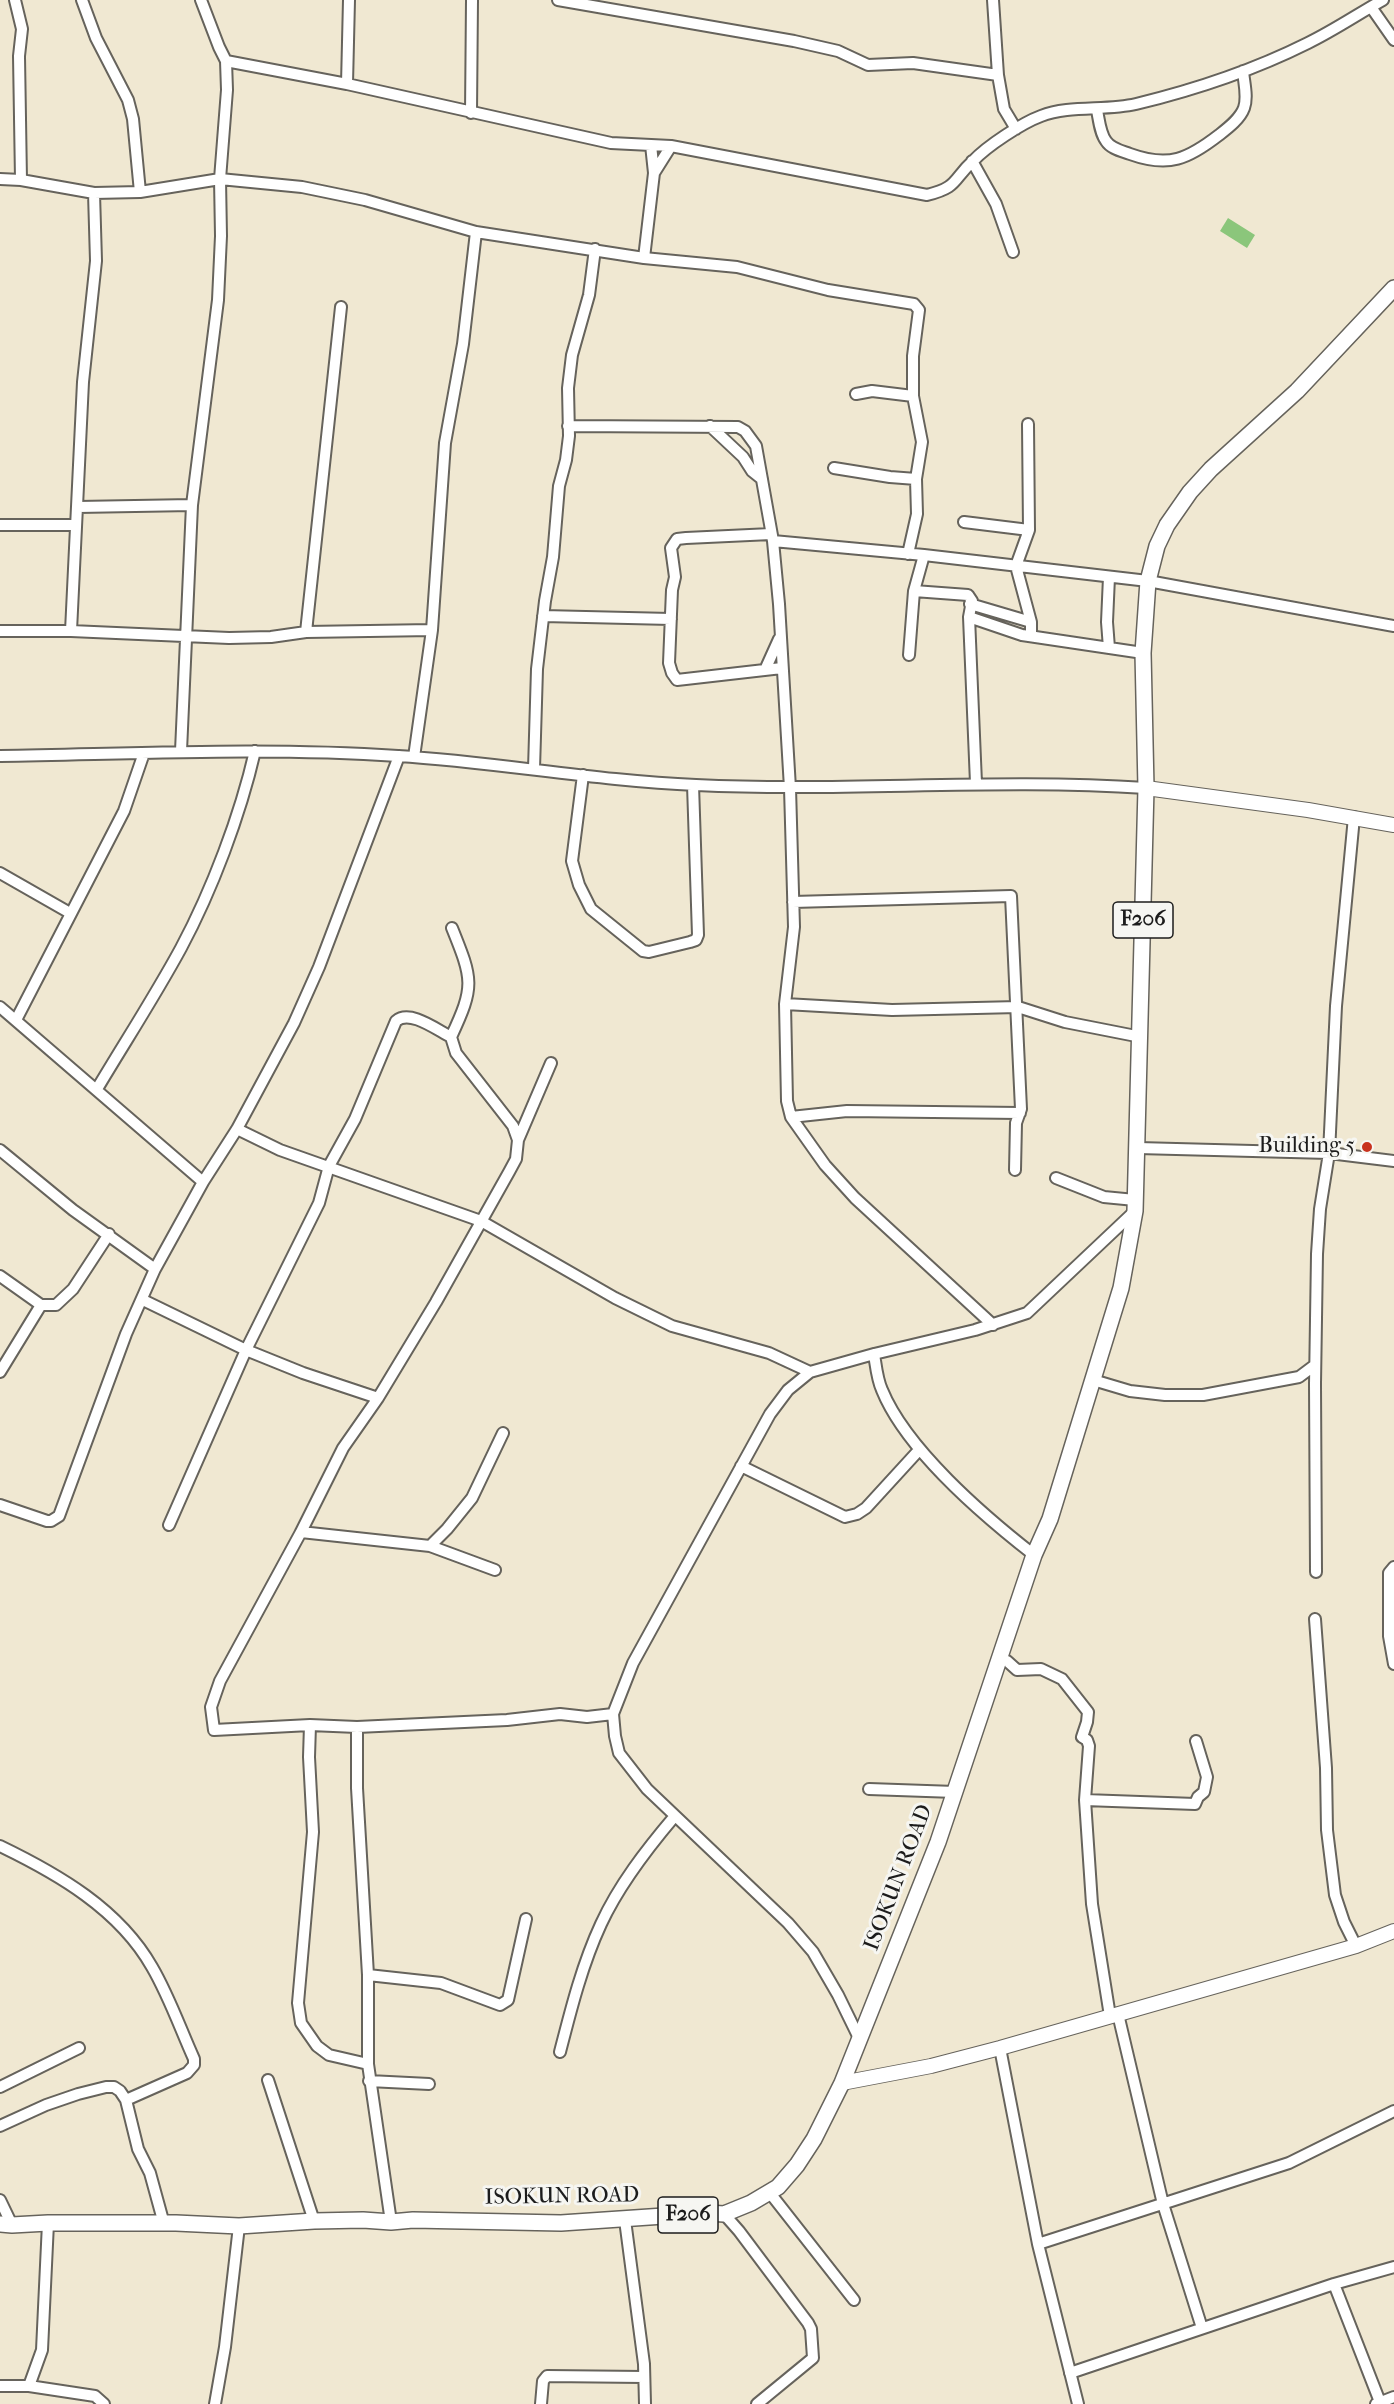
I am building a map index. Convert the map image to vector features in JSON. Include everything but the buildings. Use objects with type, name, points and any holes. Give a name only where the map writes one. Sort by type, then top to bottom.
[{"type":"main road","name":"F206","points":[[1034,1555],[1050,1519],[1121,1288],[1135,1206],[1146,788],[1143,652],[1148,581],[1157,546],[1167,525],[1190,492],[1211,469],[1297,391],[1394,288]]},
{"type":"main road","name":"ISOKUN ROAD","points":[[6,2224],[239,2226],[363,2220],[561,2223],[708,2213],[724,2214],[770,2193],[797,2165],[814,2139],[860,2040],[938,1842],[1034,1555]]},
{"type":"street","points":[[15,0],[22,29],[19,56],[21,180]]},
{"type":"street","points":[[82,0],[96,38],[128,100],[133,119],[140,192]]},
{"type":"street","points":[[181,751],[188,635],[192,505],[218,300],[221,236],[220,179],[227,90],[226,61],[201,0]]},
{"type":"street","points":[[347,84],[349,0]]},
{"type":"street","points":[[471,113],[472,0]]},
{"type":"street","points":[[558,0],[794,41],[838,51],[868,65],[913,63],[998,75]]},
{"type":"street","points":[[993,0],[998,75],[1004,109],[1016,129]]},
{"type":"street","points":[[226,61],[347,84],[611,143],[671,146],[927,195],[951,186],[972,161],[1016,129],[1042,115],[1134,105],[1243,71],[1309,43],[1383,0]]},
{"type":"street","points":[[1371,7],[1394,40]]},
{"type":"street","points":[[1097,110],[1106,142],[1113,148],[1150,159],[1188,157],[1238,117],[1244,107],[1243,71]]},
{"type":"street","points":[[644,258],[654,173],[651,145]]},
{"type":"street","points":[[654,173],[671,146]]},
{"type":"street","points":[[972,161],[996,204],[1013,252]]},
{"type":"street","points":[[0,179],[21,180],[94,193],[140,192],[220,179],[302,187],[365,200],[477,232],[644,258],[737,267],[828,290],[914,304],[919,310],[913,396],[922,442],[916,479],[917,514],[908,554]]},
{"type":"street","points":[[71,631],[83,382],[96,261],[94,193]]},
{"type":"street","points":[[414,758],[432,630],[445,442],[463,344],[477,232]]},
{"type":"street","points":[[534,769],[537,669],[553,556],[559,486],[566,460],[568,388],[572,355],[589,295],[595,249]]},
{"type":"street","points":[[306,632],[341,307]]},
{"type":"street","points":[[856,394],[872,391],[913,396]]},
{"type":"street","points":[[1028,424],[1029,530],[1016,566],[1031,622],[1031,636]]},
{"type":"street","points":[[568,426],[738,427],[745,431],[756,446],[772,538],[781,636],[790,788],[794,927],[785,1004],[787,1101],[791,1117],[825,1165],[855,1198],[993,1325]]},
{"type":"street","points":[[710,426],[743,457],[752,471],[762,479]]},
{"type":"street","points":[[743,457],[759,462]]},
{"type":"street","points":[[834,468],[916,479]]},
{"type":"street","points":[[78,507],[192,505]]},
{"type":"street","points":[[964,522],[1029,530]]},
{"type":"street","points":[[0,525],[76,525]]},
{"type":"street","points":[[782,668],[677,680],[669,663],[672,590],[675,577],[671,548],[677,539],[772,538],[1148,581],[1394,626]]},
{"type":"street","points":[[909,655],[914,591],[924,555]]},
{"type":"street","points":[[1109,577],[1107,622],[1109,648]]},
{"type":"street","points":[[914,591],[968,595],[972,601],[969,617],[976,783]]},
{"type":"street","points":[[970,604],[1031,622]]},
{"type":"street","points":[[543,616],[671,619]]},
{"type":"street","points":[[969,617],[1031,636],[1143,652]]},
{"type":"street","points":[[0,631],[71,631],[229,638],[271,637],[306,632],[432,630]]},
{"type":"street","points":[[765,670],[781,636]]},
{"type":"street","points":[[0,756],[181,751],[399,756],[583,776],[693,785],[790,788],[976,783],[1077,784],[1146,788],[1394,825]]},
{"type":"street","points":[[97,1089],[162,981],[200,909],[244,797],[255,752]]},
{"type":"street","points":[[16,1020],[124,811],[144,753]]},
{"type":"street","points":[[0,1505],[47,1521],[59,1516],[114,1365],[155,1269],[203,1182],[237,1129],[294,1023],[319,967],[399,756]]},
{"type":"street","points":[[583,776],[572,861],[579,885],[591,909],[638,947],[650,952],[696,940],[698,935],[693,785]]},
{"type":"street","points":[[1316,1572],[1317,1254],[1320,1209],[1329,1153],[1336,1006],[1354,818]]},
{"type":"street","points":[[0,873],[70,912]]},
{"type":"street","points":[[793,902],[1011,896],[1018,1007],[1020,1113],[1016,1123],[1015,1170]]},
{"type":"street","points":[[452,928],[466,962],[469,993],[451,1037],[456,1053],[513,1126],[518,1140]]},
{"type":"street","points":[[785,1004],[892,1010],[1018,1007],[1065,1022],[1141,1037]]},
{"type":"street","points":[[0,1007],[203,1182]]},
{"type":"street","points":[[169,1525],[246,1350],[319,1203],[330,1166],[355,1119],[396,1021],[409,1017],[451,1037]]},
{"type":"street","points":[[551,1063],[518,1140],[516,1159],[436,1302],[378,1398],[343,1448],[301,1532],[220,1681],[211,1707],[214,1730],[310,1725],[357,1727],[507,1720],[560,1714],[586,1717],[613,1714]]},
{"type":"street","points":[[791,1117],[847,1111],[1020,1113]]},
{"type":"street","points":[[237,1129],[280,1150],[481,1221],[615,1298],[672,1326],[769,1353],[810,1372]]},
{"type":"street","points":[[1138,1148],[1329,1153],[1394,1161]]},
{"type":"street","points":[[0,1150],[73,1210],[155,1269]]},
{"type":"street","points":[[860,2040],[813,1952],[788,1923],[674,1817],[632,1772],[620,1753],[613,1714],[633,1663],[770,1414],[788,1390],[810,1372],[993,1325],[1027,1313],[1135,1206],[1104,1197],[1056,1178]]},
{"type":"street","points":[[0,1276],[41,1305],[56,1305],[73,1289],[109,1234]]},
{"type":"street","points":[[143,1300],[246,1350],[303,1373],[378,1398]]},
{"type":"street","points":[[0,1372],[41,1305]]},
{"type":"street","points":[[874,1354],[881,1388],[890,1407],[920,1449],[986,1517],[1034,1555]]},
{"type":"street","points":[[1093,1380],[1130,1391],[1165,1395],[1203,1395],[1299,1377],[1315,1365]]},
{"type":"street","points":[[1299,1377],[1315,1384]]},
{"type":"street","points":[[430,1546],[472,1498],[503,1433]]},
{"type":"street","points":[[741,1466],[845,1517],[857,1514],[866,1508],[920,1449]]},
{"type":"street","points":[[301,1532],[430,1546],[495,1570]]},
{"type":"street","points":[[1392,1570],[1389,1635],[1394,1664]]},
{"type":"street","points":[[1315,1619],[1326,1768],[1327,1830],[1335,1895],[1344,1922],[1356,1946]]},
{"type":"street","points":[[1000,1660],[1007,1661],[1017,1670],[1041,1669],[1062,1679],[1088,1712],[1082,1737],[1087,1740],[1089,1746],[1085,1800],[1092,1904],[1114,2015],[1163,2204],[1202,2328]]},
{"type":"street","points":[[310,1725],[309,1757],[313,1832],[298,2003],[301,2023],[317,2046],[328,2055],[368,2064]]},
{"type":"street","points":[[357,1727],[357,1788],[368,1976],[369,2081],[391,2222]]},
{"type":"street","points":[[1085,1800],[1195,1804],[1204,1792],[1207,1778],[1196,1741]]},
{"type":"street","points":[[869,1789],[955,1792]]},
{"type":"street","points":[[560,2052],[581,1973],[601,1923],[645,1852],[674,1817]]},
{"type":"street","points":[[0,1846],[69,1883],[103,1907],[139,1946],[163,1989],[194,2059],[194,2065],[187,2073],[126,2100]]},
{"type":"street","points":[[368,1976],[441,1983],[500,2005],[508,2000],[526,1919]]},
{"type":"street","points":[[842,2083],[931,2066],[1000,2048],[1356,1946],[1394,1931]]},
{"type":"street","points":[[0,2087],[79,2048]]},
{"type":"street","points":[[1000,2048],[1038,2244],[1078,2404]]},
{"type":"street","points":[[268,2080],[314,2221]]},
{"type":"street","points":[[369,2081],[429,2084]]},
{"type":"street","points":[[0,2126],[46,2105],[105,2087],[114,2087],[126,2100],[138,2149],[150,2173],[164,2224]]},
{"type":"street","points":[[1038,2244],[1289,2163],[1394,2111]]},
{"type":"street","points":[[770,2193],[854,2300]]},
{"type":"street","points":[[0,2200],[6,2224]]},
{"type":"street","points":[[724,2214],[811,2329],[813,2358],[757,2404]]},
{"type":"street","points":[[625,2220],[644,2377],[645,2404]]},
{"type":"street","points":[[29,2386],[42,2350],[48,2223]]},
{"type":"street","points":[[215,2404],[225,2347],[239,2226]]},
{"type":"street","points":[[1070,2373],[1334,2284],[1394,2267]]},
{"type":"street","points":[[1334,2284],[1378,2403],[1394,2397]]},
{"type":"street","points":[[541,2404],[543,2381],[547,2376],[644,2377]]},
{"type":"street","points":[[0,2386],[29,2386],[95,2396],[104,2404]]},
{"type":"green space","points":[[1228,218],[1255,235],[1247,248],[1220,231]]},
{"type":"place","name":"Building 5","points":[[1367,1147]]}]
